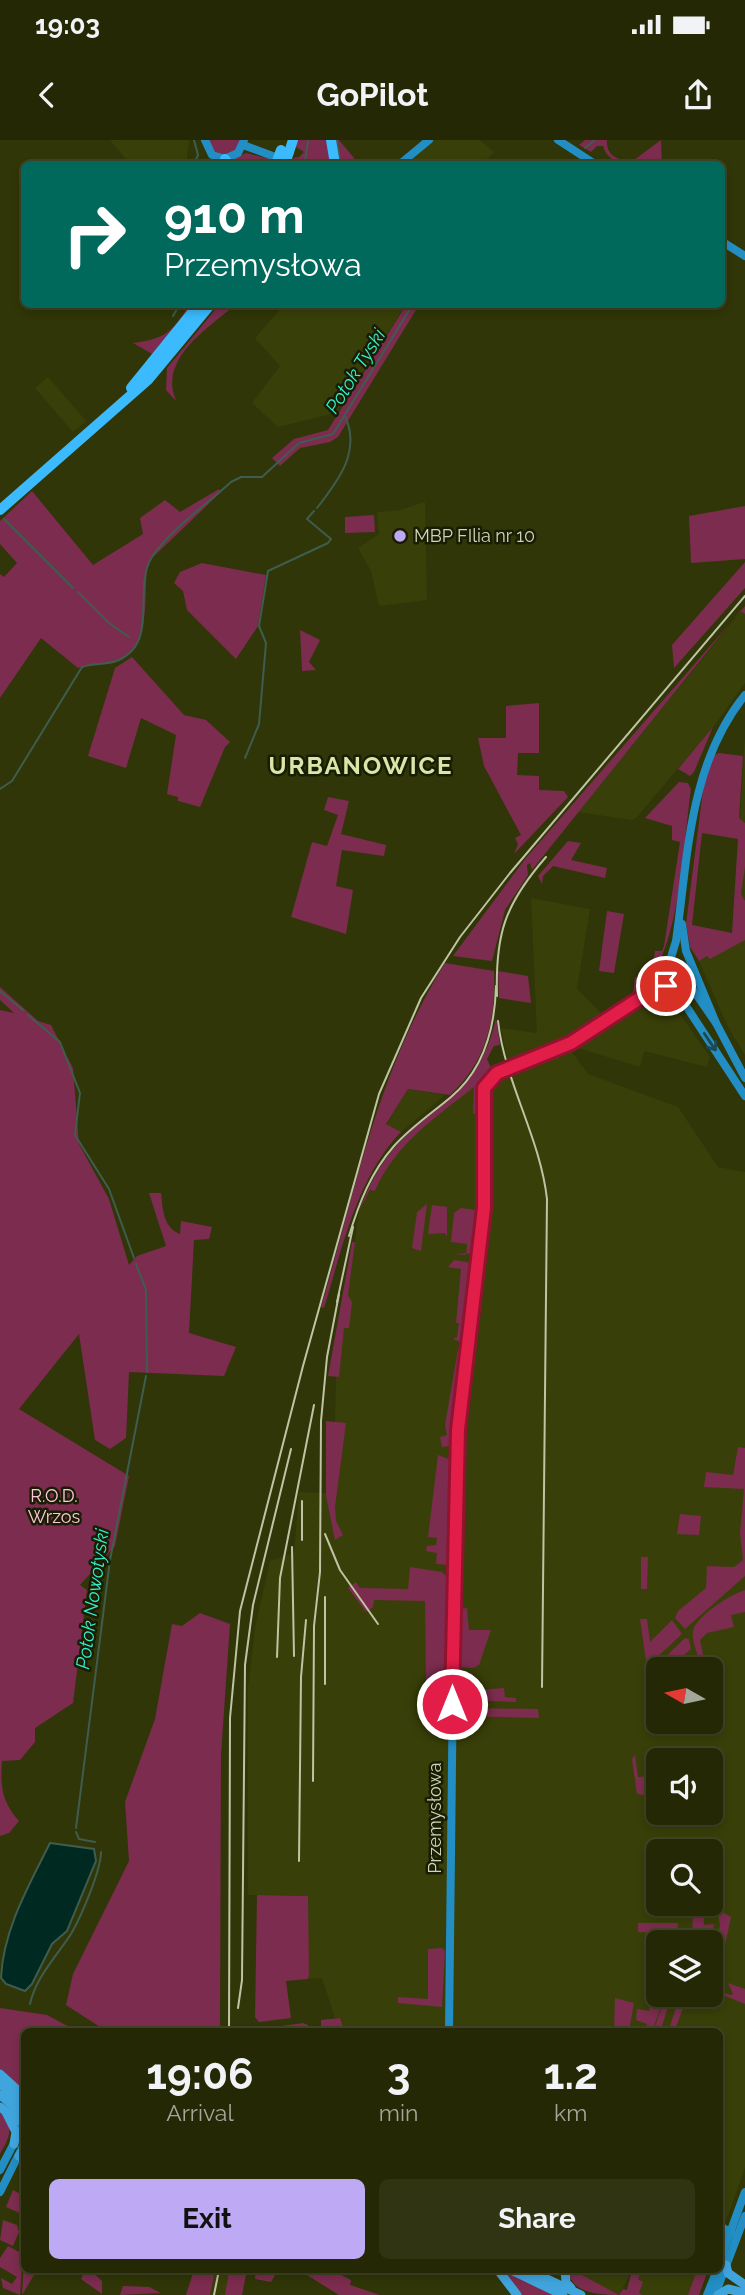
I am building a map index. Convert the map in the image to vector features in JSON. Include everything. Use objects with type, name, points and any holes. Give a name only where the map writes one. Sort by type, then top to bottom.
[{"type":"highway","points":[[285,147],[293,140]]},
{"type":"highway","points":[[331,140],[334,161]]},
{"type":"highway","points":[[113,411],[196,308]]},
{"type":"highway","points":[[0,510],[158,370],[208,308]]},
{"type":"main road","points":[[0,2074],[21,2110]]},
{"type":"main road","points":[[0,2084],[21,2110]]},
{"type":"main road","points":[[0,2095],[21,2111]]},
{"type":"main road","points":[[3,2109],[21,2113]]},
{"type":"main road","points":[[3,2109],[16,2132],[21,2148]]},
{"type":"main road","points":[[723,2264],[728,2273],[745,2285]]},
{"type":"main road","points":[[500,2273],[517,2295]]},
{"type":"main road","points":[[517,2273],[563,2295]]},
{"type":"main road","points":[[535,2273],[578,2293]]},
{"type":"main road","points":[[542,2276],[553,2273]]},
{"type":"main road","points":[[564,2273],[566,2283],[578,2293]]},
{"type":"main road","points":[[716,2295],[728,2289],[745,2293]]},
{"type":"street","points":[[205,140],[212,155],[225,161]]},
{"type":"street","points":[[404,161],[429,140]]},
{"type":"street","points":[[558,140],[590,161]]},
{"type":"street","points":[[228,161],[244,143],[287,161]]},
{"type":"street","points":[[725,244],[745,256]]},
{"type":"street","points":[[674,964],[699,782],[719,733],[745,695]]},
{"type":"street","points":[[681,904],[686,951],[716,1023],[745,1078]]},
{"type":"street","points":[[674,964],[687,970],[687,981],[716,1023]]},
{"type":"street","points":[[674,964],[663,971],[668,984],[687,1007],[745,1096]]},
{"type":"street","points":[[668,984],[687,981]]},
{"type":"street","name":"Przemysłowa","points":[[449,2028],[455,1497],[458,1430],[484,1208],[484,1088],[497,1073],[556,1051],[651,991],[668,984]]},
{"type":"street","points":[[642,998],[666,994],[687,1007]]},
{"type":"street","points":[[0,2169],[21,2148]]},
{"type":"street","points":[[0,2192],[21,2148]]},
{"type":"street","points":[[723,2264],[730,2233],[745,2192]]},
{"type":"street","points":[[723,2264],[745,2216]]},
{"type":"street","points":[[723,2228],[730,2233]]},
{"type":"street","points":[[707,2295],[716,2273]]},
{"type":"street","points":[[716,2295],[721,2273]]},
{"type":"shaded area","points":[[110,140],[189,140],[186,161],[128,161]]},
{"type":"shaded area","points":[[434,140],[480,140],[494,152],[486,161],[408,161]]},
{"type":"shaded area","points":[[281,308],[403,309],[336,413],[278,427],[252,403],[280,366],[255,338]]},
{"type":"shaded area","points":[[48,377],[86,421],[73,432],[35,388]]},
{"type":"shaded area","points":[[425,502],[427,600],[379,606],[371,571],[358,548],[379,534],[377,512],[400,510]]},
{"type":"shaded area","points":[[741,611],[745,614],[745,683],[713,727],[637,817],[632,820],[578,812]]},
{"type":"shaded area","points":[[745,737],[745,1055],[728,1027],[699,961],[732,933]]},
{"type":"shaded area","points":[[531,898],[590,909],[577,989],[610,1022],[648,999],[670,1000],[710,1057],[707,1067],[644,1051],[640,1067],[578,1048],[572,1052],[588,1074],[678,1107],[718,1167],[745,1172],[745,2168],[723,2229],[723,2028],[344,2028],[340,2018],[335,2018],[322,1978],[308,1979],[308,1896],[248,1895],[248,1688],[255,1628],[270,1561],[294,1553],[299,1492],[326,1493],[335,1422],[336,1377],[359,1211],[370,1190],[375,1191],[389,1163],[413,1134],[474,1087],[510,1071],[501,1028],[537,1033]]},
{"type":"shaded area","points":[[408,1089],[445,1095],[401,1132],[386,1125]]},
{"type":"shaded area","points":[[214,2273],[229,2273],[225,2295],[210,2295]]},
{"type":"shaded area","points":[[579,2273],[630,2273],[619,2295]]},
{"type":"shaded area","points":[[634,2273],[707,2273],[699,2295],[627,2295]]},
{"type":"green space","points":[[208,140],[240,140],[235,151],[224,155],[213,152]]},
{"type":"green space","points":[[296,140],[329,140],[331,161],[300,161],[292,158],[299,157],[304,152],[296,147]]},
{"type":"green space","points":[[335,140],[339,140],[356,161],[338,161]]},
{"type":"green space","points":[[585,140],[607,140],[610,153],[625,161],[612,159],[603,146],[597,146],[591,152],[579,145]]},
{"type":"green space","points":[[661,140],[662,161],[633,161]]},
{"type":"green space","points":[[246,153],[274,160],[265,161],[262,158],[260,161],[231,160]]},
{"type":"green space","points":[[187,308],[192,308],[154,355],[133,343],[160,337],[177,322]]},
{"type":"green space","points":[[217,308],[231,308],[199,335],[179,359],[174,372],[173,387],[177,402],[166,390],[167,368]]},
{"type":"green space","points":[[404,308],[417,308],[338,437],[330,442],[300,448],[280,466],[272,458],[294,439],[328,430]]},
{"type":"green space","points":[[219,489],[221,492],[151,559],[147,569],[144,622],[135,647],[127,656],[116,661],[78,668],[41,638],[0,698],[0,574],[4,577],[17,563],[0,544],[0,521],[32,491],[93,565],[143,534],[140,518],[165,500],[180,512]]},
{"type":"green space","points":[[745,506],[745,559],[691,563],[689,516]]},
{"type":"green space","points":[[374,515],[375,532],[345,533],[345,517]]},
{"type":"green space","points":[[745,562],[745,588],[674,668],[672,645]]},
{"type":"green space","points":[[202,563],[266,575],[258,626],[236,659],[187,610],[183,591],[174,583],[180,572]]},
{"type":"green space","points":[[732,621],[532,870],[530,863],[527,865],[528,875],[505,910],[492,961],[453,956],[525,859]]},
{"type":"green space","points":[[300,630],[320,640],[309,662],[316,670],[302,671]]},
{"type":"green space","points":[[132,657],[184,715],[206,720],[230,742],[225,747],[200,807],[178,801],[178,797],[167,794],[176,735],[141,718],[126,768],[88,756],[115,668]]},
{"type":"green space","points":[[539,703],[539,753],[518,753],[517,775],[539,776],[539,790],[564,791],[568,797],[514,854],[518,844],[515,838],[521,835],[484,766],[478,738],[506,738],[506,706]]},
{"type":"green space","points":[[713,727],[694,772],[690,776],[678,769]]},
{"type":"green space","points":[[719,753],[743,756],[739,818],[745,823],[745,867],[741,894],[745,901],[745,940],[710,959],[707,956],[699,961],[690,947],[686,924],[704,782],[714,755]],"holes":[[[702,833],[738,839],[732,933],[692,925]]]},
{"type":"green space","points":[[679,782],[688,783],[691,789],[677,901],[661,958],[651,975],[655,951],[662,951],[664,946],[680,842],[672,840],[672,826],[645,818]]},
{"type":"green space","points":[[328,797],[349,801],[341,834],[386,845],[384,856],[342,850],[336,886],[353,890],[346,934],[291,917],[312,842],[327,846],[338,815],[324,810]]},
{"type":"green space","points":[[568,841],[581,843],[571,860],[607,868],[605,878],[553,866],[543,876],[542,884],[538,876]]},
{"type":"green space","points":[[607,911],[624,914],[614,973],[599,971]]},
{"type":"green space","points":[[445,963],[494,971],[493,1006],[487,1038],[473,1068],[450,1095],[408,1089],[386,1124],[401,1132],[373,1171],[362,1192],[324,1308],[321,1307],[385,1088],[422,1004]]},
{"type":"green space","points":[[498,971],[528,976],[531,1003],[499,998]]},
{"type":"green space","points":[[635,977],[650,978],[649,980],[633,994]]},
{"type":"green space","name":"R.O.D. Wrzos","points":[[0,987],[38,1021],[51,1025],[73,1068],[79,1144],[109,1199],[129,1265],[137,1256],[166,1246],[149,1193],[161,1193],[163,1212],[174,1231],[180,1234],[181,1221],[212,1227],[209,1239],[194,1240],[189,1333],[236,1347],[224,1376],[129,1372],[126,1438],[110,1449],[95,1440],[79,1334],[19,1409],[129,1476],[115,1546],[80,1585],[87,1590],[73,1703],[35,1728],[35,1742],[20,1760],[2,1761],[3,1793],[19,1821],[9,1833],[0,1836],[0,1010],[14,1013],[0,1000]]},
{"type":"green space","points":[[496,1018],[500,1045],[494,1046],[487,1059],[492,1070],[481,1083],[480,1113],[473,1114],[474,1087],[405,1145],[375,1191],[370,1190],[359,1211],[374,1177],[390,1153],[469,1077],[489,1042]]},
{"type":"green space","points":[[427,1204],[421,1251],[412,1248],[417,1212]]},
{"type":"green space","points":[[432,1205],[447,1207],[447,1237],[445,1233],[428,1234]]},
{"type":"green space","points":[[461,1208],[476,1210],[479,1214],[475,1253],[466,1253],[467,1244],[451,1242],[454,1213]]},
{"type":"green space","points":[[352,1242],[355,1242],[348,1295],[352,1302],[349,1328],[344,1328],[339,1377],[328,1376]]},
{"type":"green space","points":[[454,1260],[467,1262],[474,1268],[463,1343],[453,1339],[457,1337],[459,1323],[456,1323],[461,1269],[448,1267]]},
{"type":"green space","points":[[458,1349],[464,1352],[452,1440],[449,1446],[442,1447],[440,1437],[447,1435],[445,1425]]},
{"type":"green space","points":[[326,1421],[346,1423],[335,1507],[336,1521],[343,1535],[335,1540],[326,1496]]},
{"type":"green space","points":[[738,1447],[745,1448],[745,1576],[685,1629],[675,1618],[678,1611],[706,1588],[707,1566],[734,1567],[743,1560],[740,1533],[744,1489],[704,1487],[706,1472],[733,1475]]},
{"type":"green space","points":[[438,1455],[451,1460],[448,1565],[436,1564],[437,1553],[426,1551],[427,1546],[436,1545],[437,1538],[428,1537]]},
{"type":"green space","points":[[680,1514],[701,1516],[699,1535],[677,1534]]},
{"type":"green space","points":[[641,1557],[648,1557],[647,1589],[641,1589]]},
{"type":"green space","points":[[410,1567],[442,1572],[450,1580],[449,1691],[441,1697],[431,1697],[426,1690],[425,1601],[374,1600],[373,1607],[366,1612],[348,1588],[356,1582],[360,1588],[408,1589]]},
{"type":"green space","points":[[745,1590],[745,1612],[731,1615],[734,1627],[707,1633],[700,1640],[704,1657],[699,1657],[693,1640],[696,1625],[715,1606]]},
{"type":"green space","points":[[467,1608],[469,1630],[491,1630],[479,1665],[473,1668],[457,1667],[456,1610]]},
{"type":"green space","points":[[200,1613],[230,1624],[221,1755],[220,2028],[102,2028],[66,2005],[73,1974],[129,1861],[125,1802],[155,1719],[172,1624],[182,1626]]},
{"type":"green space","points":[[640,1619],[647,1619],[650,1642],[672,1620],[682,1634],[657,1657],[646,1657],[646,1661]]},
{"type":"green space","points":[[685,1638],[689,1639],[691,1649],[682,1657],[665,1657]]},
{"type":"green space","points":[[460,1673],[472,1673],[475,1682],[479,1682],[479,1690],[504,1688],[505,1697],[516,1698],[516,1702],[459,1700],[456,1697],[455,1677]]},
{"type":"green space","points":[[463,1708],[538,1709],[539,1718],[461,1716]]},
{"type":"green space","points":[[635,1755],[638,1777],[646,1776],[646,1795],[637,1794],[632,1759]]},
{"type":"green space","points":[[257,1895],[308,1896],[309,1974],[308,1979],[286,1981],[291,2018],[259,2022],[255,2017]]},
{"type":"green space","points":[[723,1912],[731,1917],[723,1955],[723,1930],[719,1930],[718,1916],[723,1916]]},
{"type":"green space","points":[[693,1916],[704,1916],[704,1925],[714,1924],[713,1930],[692,1930]]},
{"type":"green space","points":[[638,1923],[678,1923],[678,1930],[638,1932]]},
{"type":"green space","points":[[442,1948],[445,1951],[442,2007],[398,2003],[398,1997],[428,1999],[428,1949]]},
{"type":"green space","points":[[728,1983],[745,1989],[745,2004],[723,1995],[723,1991],[733,1994]]},
{"type":"green space","points":[[615,1998],[634,2003],[630,2028],[614,2028]]},
{"type":"green space","points":[[650,2007],[661,2007],[653,2028],[646,2028],[647,2024],[636,2020],[637,2009],[649,2011]]},
{"type":"green space","points":[[662,2007],[668,2007],[661,2028],[654,2028]]},
{"type":"green space","points":[[676,2007],[684,2007],[676,2028],[669,2028]]},
{"type":"green space","points":[[0,2008],[47,2015],[71,2028],[21,2028],[21,2089],[0,2070]]},
{"type":"green space","points":[[340,2018],[344,2028],[321,2028],[321,2020]]},
{"type":"green space","points":[[303,2023],[309,2028],[268,2028]]},
{"type":"green space","points":[[0,2112],[8,2122],[9,2132],[0,2154]]},
{"type":"green space","points":[[13,2190],[21,2194],[21,2214],[6,2207]]},
{"type":"green space","points":[[3,2220],[17,2225],[19,2232],[13,2246],[0,2240]]},
{"type":"green space","points":[[8,2246],[21,2253],[20,2295],[3,2288],[1,2278],[12,2284],[17,2277],[0,2267],[0,2258]]},
{"type":"green space","points":[[23,2273],[35,2273],[22,2295]]},
{"type":"green space","points":[[84,2273],[93,2273],[102,2281],[102,2294],[81,2279]]},
{"type":"green space","points":[[193,2273],[214,2273],[210,2295],[186,2295]]},
{"type":"green space","points":[[229,2273],[246,2273],[242,2295],[225,2295]]},
{"type":"green space","points":[[256,2273],[276,2273],[271,2282],[255,2279]]},
{"type":"green space","points":[[304,2273],[338,2273],[351,2280],[350,2285],[380,2295],[339,2295]]},
{"type":"green space","points":[[503,2273],[511,2273],[558,2295],[519,2295]]},
{"type":"green space","points":[[569,2273],[579,2273],[619,2295],[587,2291],[574,2284]]},
{"type":"green space","points":[[631,2273],[641,2273],[638,2279],[643,2282],[639,2293],[642,2295],[619,2295],[623,2289],[627,2290]]},
{"type":"green space","points":[[696,2273],[707,2273],[699,2295],[688,2295]]},
{"type":"green space","points":[[123,2286],[149,2287],[161,2293],[120,2295]]},
{"type":"water","points":[[50,1843],[94,1849],[96,1861],[67,1931],[52,1944],[32,1984],[25,1991],[6,1984],[1,1978],[3,1960],[18,1908]]},
{"type":"waterway","points":[[194,140],[198,155],[195,161]]},
{"type":"waterway","points":[[305,161],[308,140]]},
{"type":"waterway","points":[[337,140],[340,161]]},
{"type":"waterway","name":"Potok Tyski","points":[[585,148],[595,140]]},
{"type":"waterway","points":[[173,316],[178,308]]},
{"type":"waterway","name":"Potok Tyski","points":[[0,789],[12,781],[82,667],[115,662],[131,651],[139,640],[147,570],[160,547],[231,482],[241,477],[262,477],[299,443],[333,434],[411,308]]},
{"type":"waterway","points":[[317,508],[340,476],[349,453],[349,429],[345,416]]},
{"type":"waterway","points":[[245,758],[259,724],[266,643],[259,626],[268,571],[328,543],[331,539],[307,519],[314,511]]},
{"type":"waterway","points":[[4,519],[73,588]]},
{"type":"waterway","points":[[78,592],[109,623],[129,637]]},
{"type":"waterway","points":[[0,991],[23,1010]]},
{"type":"waterway","points":[[28,1015],[60,1042],[80,1093],[75,1135],[109,1189],[134,1258]]},
{"type":"waterway","points":[[136,1264],[146,1290],[147,1372]]},
{"type":"waterway","name":"Potok Nowotyski","points":[[76,1828],[110,1560],[146,1376]]},
{"type":"waterway","points":[[76,1832],[79,1839],[95,1842]]},
{"type":"waterway","points":[[30,2004],[42,1976],[80,1917],[94,1881],[101,1852]]},
{"type":"railway","points":[[229,2028],[230,1718],[240,1611],[303,1366],[379,1094],[421,998],[460,937],[510,873],[745,596]]},
{"type":"railway","points":[[497,996],[498,955],[505,921],[521,890],[546,857]]},
{"type":"railway","points":[[349,1236],[367,1188],[386,1156],[407,1133],[451,1097],[472,1074],[490,1032],[496,986]]},
{"type":"railway","points":[[498,1021],[508,1066],[537,1154],[547,1199],[542,1687]]},
{"type":"railway","points":[[337,1302],[353,1227]]},
{"type":"railway","points":[[313,1781],[314,1626],[320,1572],[321,1421],[327,1357],[339,1294]]},
{"type":"railway","points":[[277,1657],[280,1578],[314,1405]]},
{"type":"railway","points":[[238,2008],[242,1980],[245,1665],[253,1605],[291,1449]]},
{"type":"railway","points":[[302,1501],[302,1540]]},
{"type":"railway","points":[[325,1534],[340,1570],[378,1624]]},
{"type":"railway","points":[[292,1547],[294,1656]]},
{"type":"railway","points":[[325,1597],[325,1684]]},
{"type":"railway","points":[[299,1861],[301,1677],[306,1620]]},
{"type":"railway","points":[[214,2295],[218,2273]]},
{"type":"place","name":"MBP FIlia nr 10","points":[[400,536]]},
{"type":"district","name":"URBANOWICE","points":[[361,766]]},
{"type":"route","points":[[452,1704],[458,1430],[484,1208],[484,1088],[487,1081],[497,1073],[556,1051],[651,991],[666,986]]}]
